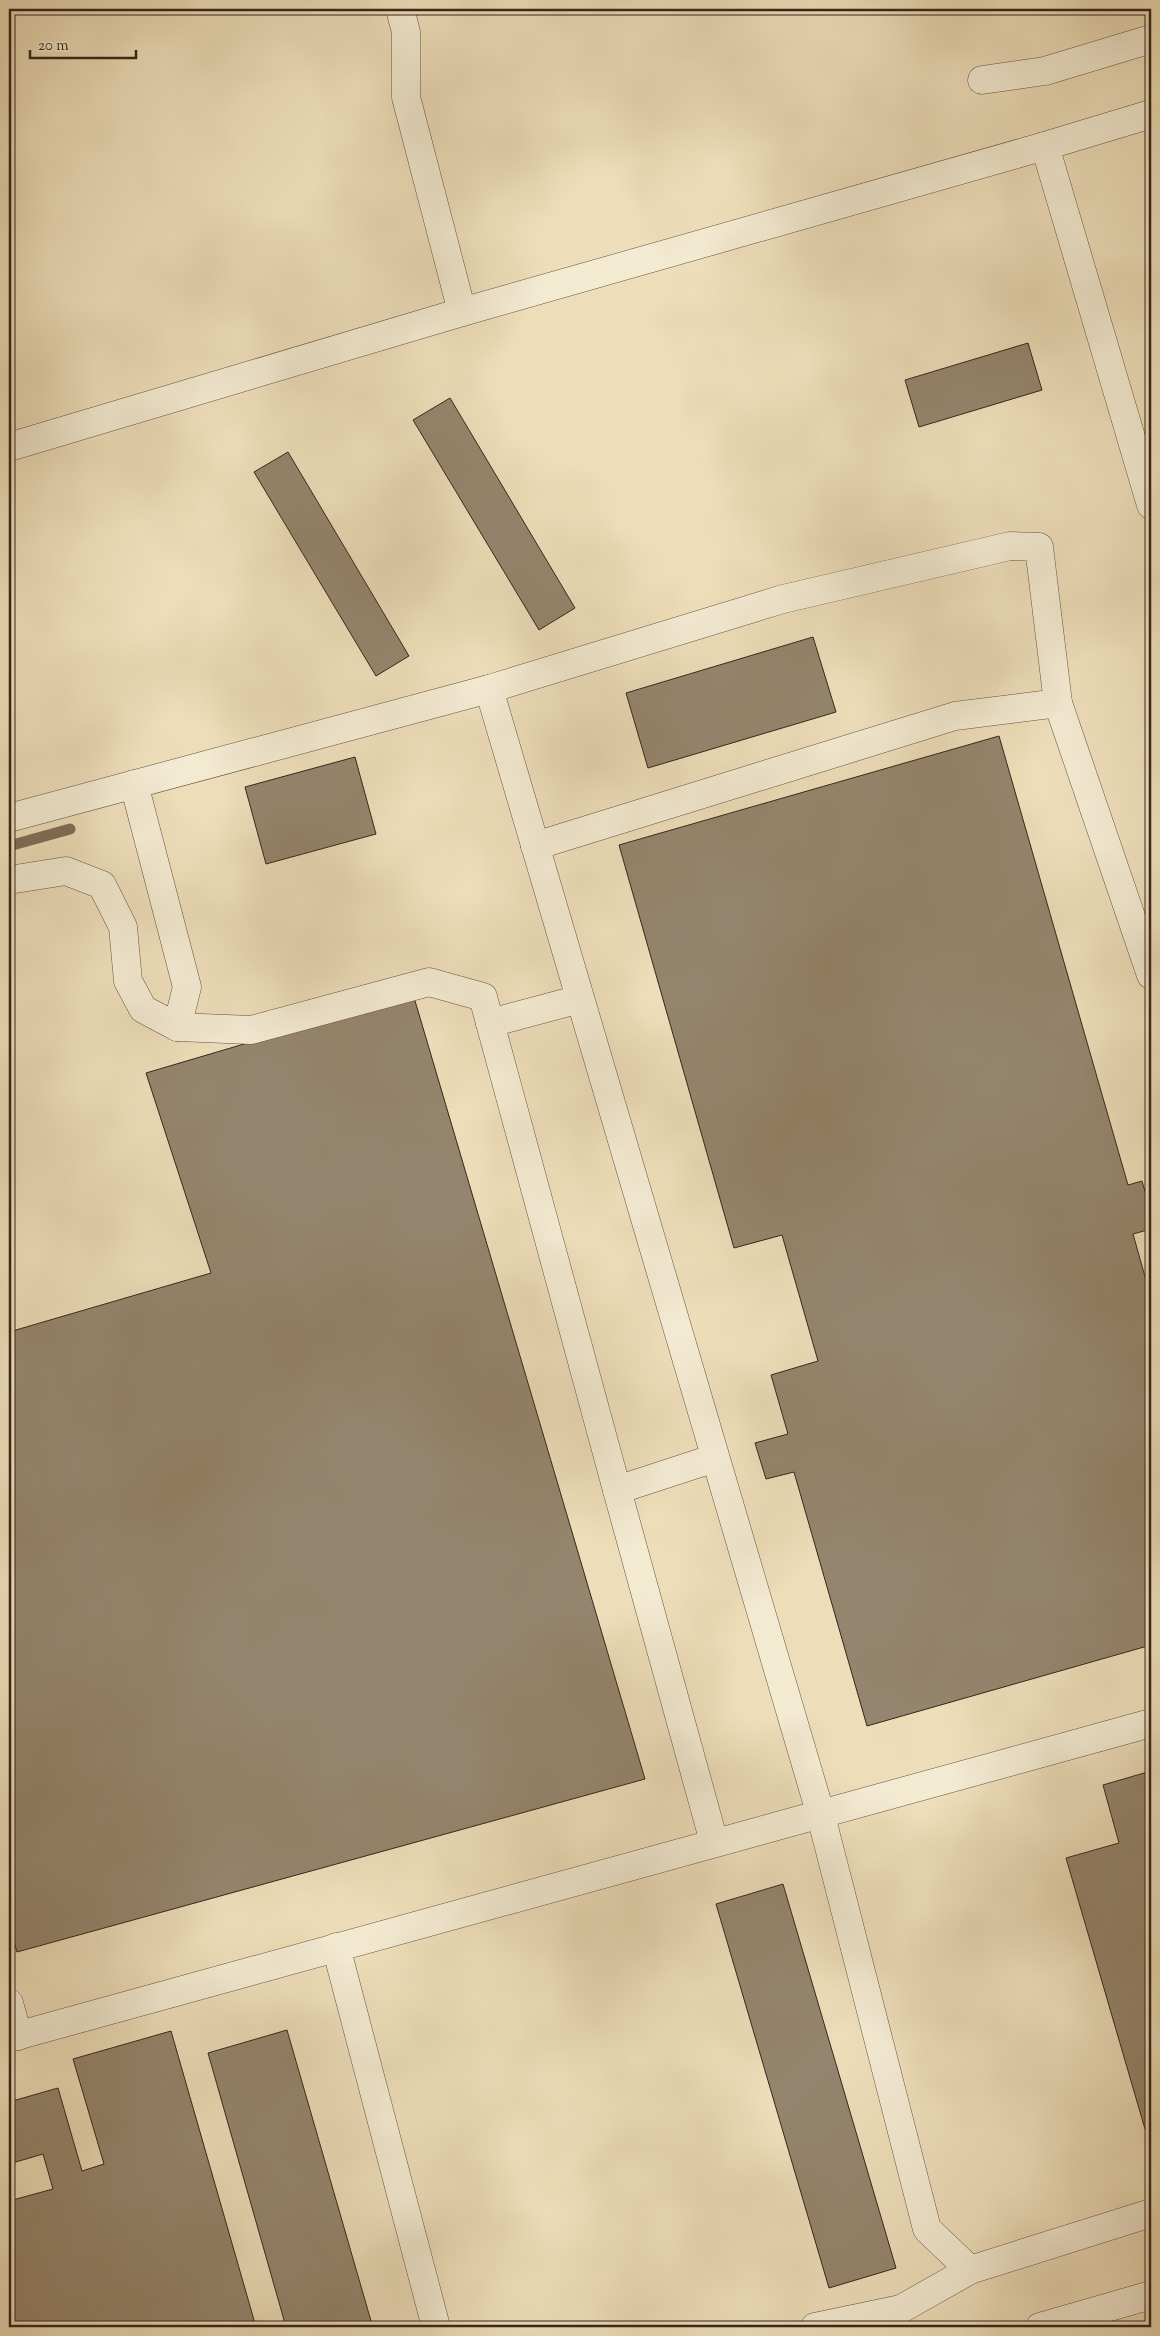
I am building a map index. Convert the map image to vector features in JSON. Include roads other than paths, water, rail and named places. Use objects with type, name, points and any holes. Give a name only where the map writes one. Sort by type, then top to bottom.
[{"type":"street","points":[[400,9],[406,32],[406,97],[462,312]]},
{"type":"street","points":[[982,80],[1045,71],[1151,39]]},
{"type":"street","points":[[9,447],[462,312],[1151,114]]},
{"type":"street","points":[[1045,146],[1151,504]]},
{"type":"street","points":[[9,818],[489,689],[783,599],[1010,546],[1039,547],[1058,703],[1151,975]]},
{"type":"street","points":[[489,689],[820,1812],[927,2229],[970,2270]]},
{"type":"street","points":[[535,846],[955,716],[1058,703]]},
{"type":"street","points":[[134,784],[187,987],[177,1027]]},
{"type":"street","points":[[9,880],[66,871],[102,885],[123,927],[128,981],[143,1010],[177,1027],[251,1030],[429,982],[483,997],[714,1842]]},
{"type":"street","points":[[490,1023],[580,999]]},
{"type":"street","points":[[617,1490],[715,1458]]},
{"type":"street","points":[[9,2003],[13,2037],[820,1812],[1151,1723]]},
{"type":"street","points":[[336,1947],[436,2327]]},
{"type":"street","points":[[815,2327],[901,2309],[970,2270],[1151,2213]]},
{"type":"street","points":[[1040,2327],[1151,2295]]},
{"type":"waterway","points":[[9,846],[70,829]]}]
